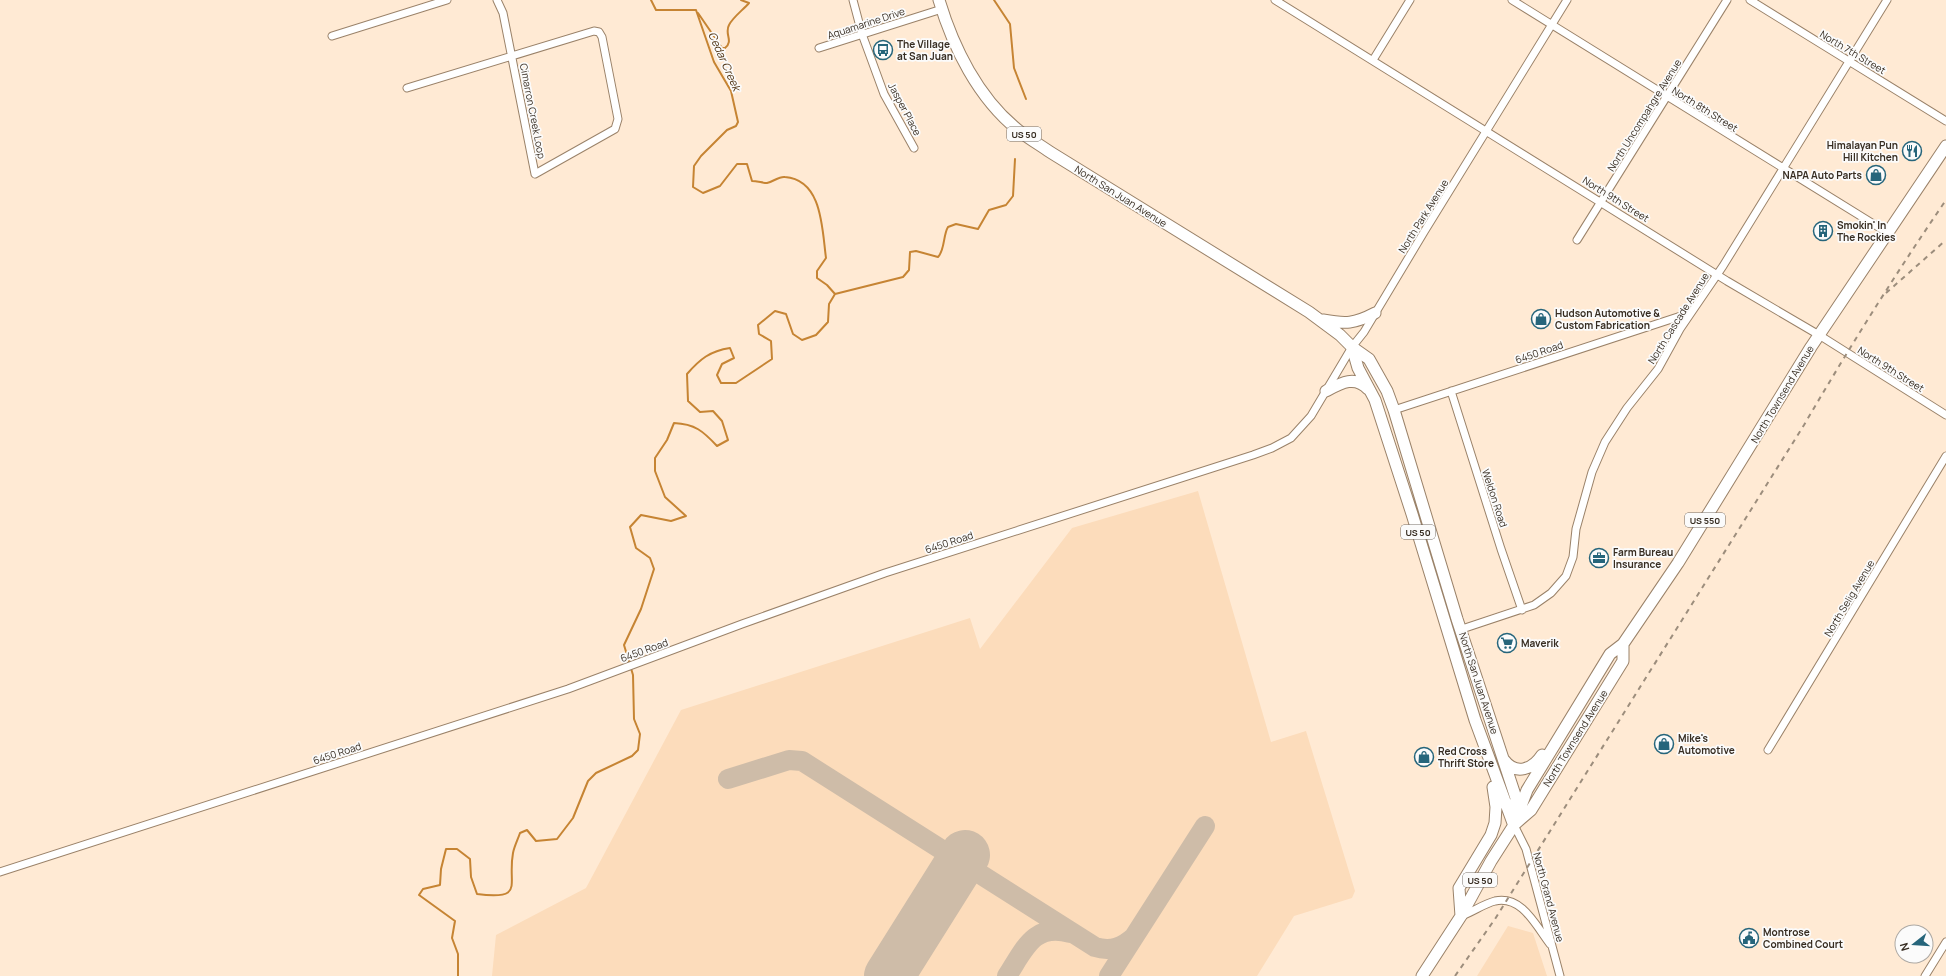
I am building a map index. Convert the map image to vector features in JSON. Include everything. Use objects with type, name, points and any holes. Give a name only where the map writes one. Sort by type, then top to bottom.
[{"type":"highway","name":"North San Juan Avenue","points":[[940,5],[958,50],[980,87],[1000,112],[1017,129],[1050,152],[1320,320],[1371,362],[1387,391],[1394,410],[1516,798],[1514,825]]},
{"type":"highway","name":"North Townsend Avenue","points":[[1422,976],[1461,916],[1491,861],[1514,825],[1526,790],[1610,654],[1623,644],[1678,563],[1819,335],[1946,146]]},
{"type":"highway","points":[[1320,320],[1350,323],[1361,321],[1375,313]]},
{"type":"highway","name":"North San Juan Avenue","points":[[1352,347],[1358,368],[1371,392],[1412,514],[1475,720],[1514,825]]},
{"type":"highway","points":[[1326,391],[1338,384],[1350,380],[1364,384],[1371,392]]},
{"type":"highway","name":"North Townsend Avenue","points":[[1514,825],[1531,810],[1623,661],[1623,644]]},
{"type":"highway","points":[[1504,760],[1508,765],[1518,769],[1528,768],[1537,763],[1567,713],[1578,706]]},
{"type":"highway","name":"US 50","points":[[1461,916],[1459,888],[1491,835],[1495,823],[1496,807],[1493,785],[1478,738],[1475,720]]},
{"type":"street","points":[[332,36],[447,0]]},
{"type":"street","points":[[407,88],[511,56],[503,13],[497,0]]},
{"type":"street","name":"Jasper Place","points":[[853,0],[862,34],[884,94],[914,148]]},
{"type":"street","name":"North 9th Street","points":[[1275,0],[1717,275],[1819,335],[1946,415]]},
{"type":"street","points":[[1373,60],[1410,0]]},
{"type":"street","name":"North 8th Street","points":[[1512,0],[1888,233]]},
{"type":"street","name":"North Park Avenue","points":[[1290,438],[1311,416],[1352,347],[1364,332],[1486,131],[1568,0]]},
{"type":"street","name":"North Uncompahgre Avenue","points":[[1577,240],[1727,0]]},
{"type":"street","name":"North 7th Street","points":[[1750,0],[1946,121]]},
{"type":"street","name":"North Cascade Avenue","points":[[1462,629],[1522,610],[1544,598],[1566,576],[1573,557],[1576,530],[1592,472],[1605,442],[1627,408],[1658,369],[1690,313],[1717,275],[1887,0]]},
{"type":"street","name":"Aquamarine Drive","points":[[819,48],[862,34],[940,5]]},
{"type":"street","name":"Cimarron Creek Loop","points":[[594,31],[599,32],[618,119],[615,129],[535,174],[511,56],[594,31]]},
{"type":"street","name":"6450 Road","points":[[1394,410],[1690,313]]},
{"type":"street","name":"Weldon Road","points":[[1451,392],[1502,554],[1522,610]]},
{"type":"street","name":"6450 Road","points":[[0,872],[540,698],[879,576],[1253,455],[1272,448],[1290,438]]},
{"type":"street","name":"North Selig Avenue","points":[[1768,750],[1946,456]]},
{"type":"street","name":"North Grand Avenue","points":[[1514,825],[1526,849],[1560,976]]},
{"type":"street","points":[[1461,916],[1496,901],[1507,900],[1521,906],[1527,912],[1552,946]]},
{"type":"street","points":[[1925,976],[1946,942]]},
{"type":"shaded area","points":[[1198,491],[1271,742],[1306,731],[1355,891],[1352,898],[1294,916],[1257,976],[492,976],[496,935],[586,888],[681,710],[970,618],[980,649],[1072,528]]},
{"type":"shaded area","points":[[1508,926],[1533,933],[1547,976],[1477,976]]},
{"type":"waterway","points":[[651,0],[656,10],[696,10]]},
{"type":"waterway","name":"Cedar Creek","points":[[698,13],[722,48],[725,48],[729,43],[729,25],[749,3],[741,0]]},
{"type":"waterway","points":[[994,0],[1010,24],[1014,68],[1026,99]]},
{"type":"waterway","name":"Cedar Creek","points":[[696,10],[714,62],[731,91],[738,122],[736,126],[727,130],[701,156],[694,166],[693,187],[703,193],[720,186],[737,164],[747,164],[752,181],[767,183],[780,177],[798,180],[807,187],[814,197],[821,221],[826,258],[817,271],[817,278],[827,285],[835,294]]},
{"type":"waterway","points":[[458,976],[458,954],[452,938],[455,921],[419,895],[423,889],[440,885],[441,869],[446,849],[457,849],[470,859],[471,877],[477,894],[502,895],[508,892],[511,888],[512,882],[513,853],[520,833],[527,830],[536,841],[557,839],[573,818],[588,781],[596,773],[632,756],[638,750],[640,734],[634,719],[633,675],[624,645],[641,609],[654,569],[650,558],[636,548],[630,527],[641,515],[671,521],[686,516],[665,497],[655,471],[655,458],[667,440],[674,423],[688,425],[698,429],[717,446],[728,440],[722,421],[713,411],[700,412],[688,401],[687,374],[706,356],[717,351],[730,348],[734,358],[722,364],[717,375],[721,383],[736,383],[772,359],[771,341],[759,334],[758,325],[775,311],[786,314],[793,334],[802,340],[816,335],[828,322],[829,304],[835,294],[903,277],[909,270],[910,252],[916,251],[938,257],[942,250],[948,227],[956,224],[978,229],[989,210],[1006,205],[1013,196],[1015,159]]},
{"type":"taxiway","points":[[728,779],[789,760],[802,761],[1095,947],[1106,949],[1116,948],[1134,937]]},
{"type":"taxiway","points":[[1109,976],[1205,826]]},
{"type":"taxiway","points":[[1007,976],[1025,948],[1039,935],[1047,931],[1070,933]]},
{"type":"runway","points":[[889,976],[965,855]]},
{"type":"railway","points":[[1455,976],[1495,919],[1804,425],[1873,311],[1946,200]]},
{"type":"railway","points":[[1886,293],[1946,240]]},
{"type":"place","name":"The Village at San Juan","points":[[883,50]]},
{"type":"place","name":"Himalayan Pun Hill Kitchen","points":[[1912,151]]},
{"type":"place","name":"NAPA Auto Parts","points":[[1876,175]]},
{"type":"place","name":"Smokin' In The Rockies","points":[[1823,231]]},
{"type":"place","name":"Hudson Automotive & Custom Fabrication","points":[[1541,319]]},
{"type":"place","name":"Farm Bureau Insurance","points":[[1599,558]]},
{"type":"place","name":"Maverik","points":[[1507,643]]},
{"type":"place","name":"Mike's Automotive","points":[[1664,744]]},
{"type":"place","name":"Red Cross Thrift Store","points":[[1424,757]]},
{"type":"place","name":"Montrose Combined Court","points":[[1749,938]]}]
